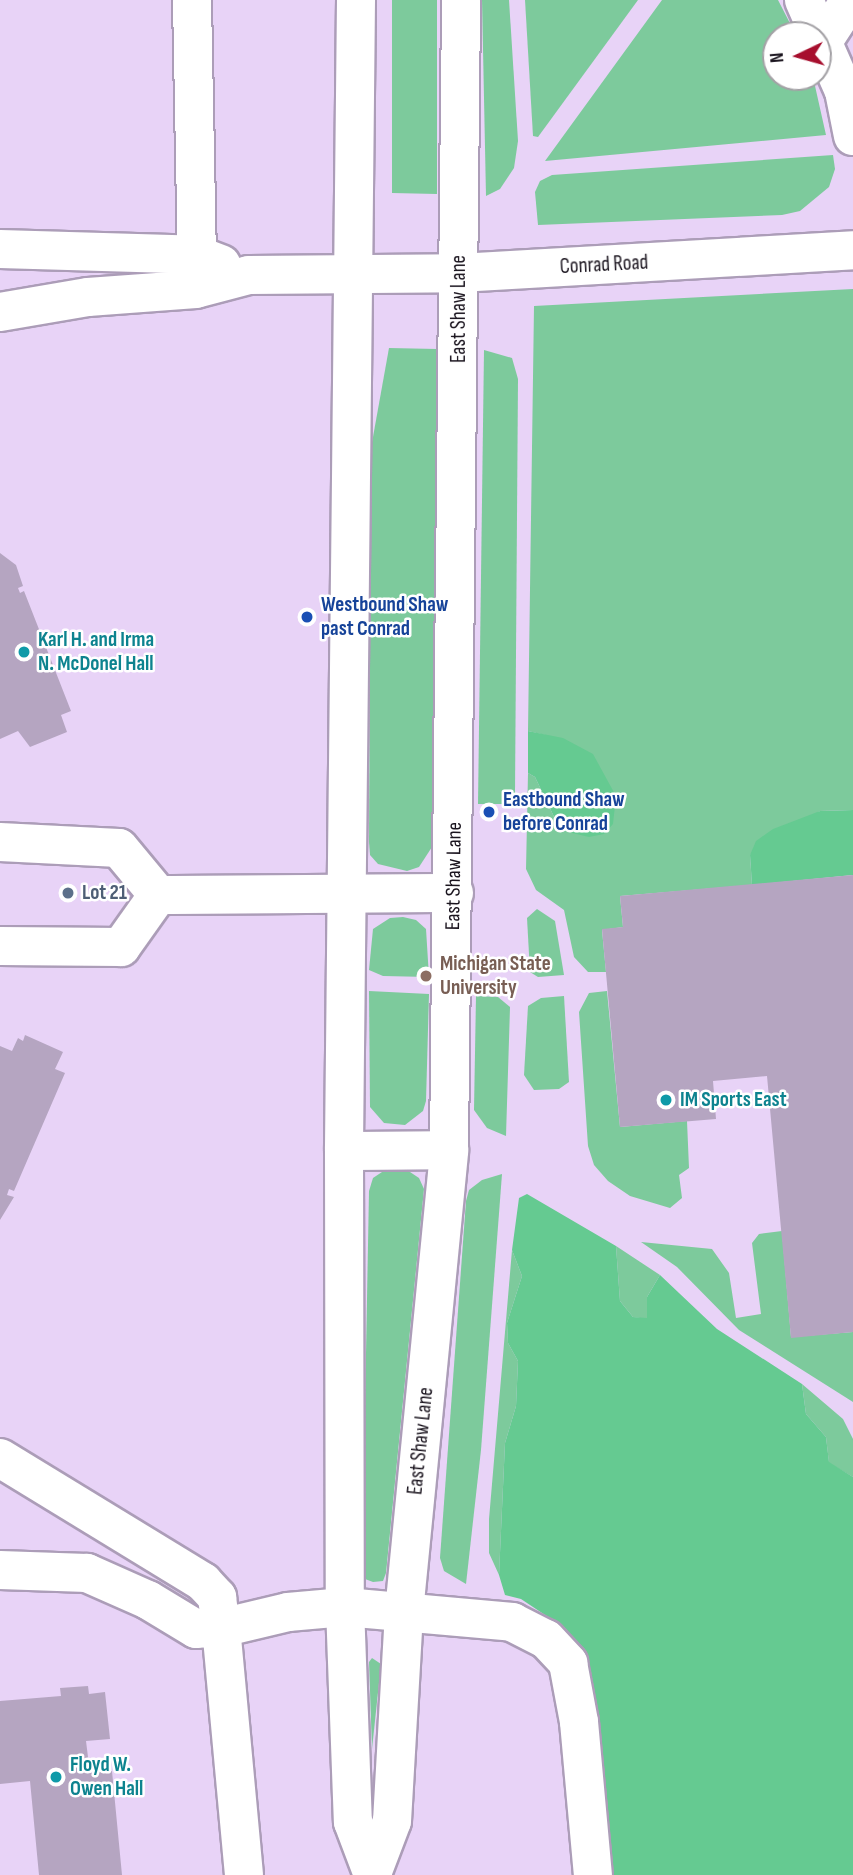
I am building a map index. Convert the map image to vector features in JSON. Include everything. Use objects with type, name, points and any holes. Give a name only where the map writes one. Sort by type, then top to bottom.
[{"type":"street","points":[[192,0],[197,255]]},
{"type":"street","name":"East Shaw Lane","points":[[356,0],[344,1151],[345,1607],[353,1822],[373,1873]]},
{"type":"street","name":"East Shaw Lane","points":[[373,1873],[392,1821],[404,1612],[449,1150],[454,893],[461,0]]},
{"type":"street","points":[[804,0],[814,21]]},
{"type":"street","points":[[832,28],[850,0]]},
{"type":"street","points":[[832,60],[844,91],[853,136]]},
{"type":"street","points":[[0,249],[197,255],[249,275]]},
{"type":"street","name":"Conrad Road","points":[[249,275],[355,271],[459,273],[853,250]]},
{"type":"street","points":[[0,312],[76,298],[195,289],[249,275]]},
{"type":"street","points":[[0,842],[119,848],[158,895]]},
{"type":"street","points":[[158,895],[454,893]]},
{"type":"street","points":[[0,946],[121,947],[158,895]]},
{"type":"street","points":[[344,1151],[449,1150]]},
{"type":"street","points":[[0,1458],[203,1582],[217,1597],[244,1875]]},
{"type":"street","points":[[0,1570],[87,1573],[148,1600],[196,1629],[221,1628],[288,1612],[345,1607],[512,1622],[546,1639],[568,1663],[579,1722],[593,1875]]},
{"type":"shaded area","name":"Michigan State University","points":[[0,0],[853,0],[853,1875],[0,1875]]},
{"type":"green space","points":[[392,0],[437,0],[437,194],[392,193]]},
{"type":"green space","points":[[482,0],[509,0],[518,141],[514,168],[500,189],[486,196]]},
{"type":"green space","points":[[525,0],[638,0],[538,137],[533,136]]},
{"type":"green space","points":[[662,0],[778,0],[789,21],[762,21],[762,91],[816,91],[826,135],[545,161]]},
{"type":"green space","points":[[833,155],[835,169],[829,187],[800,211],[782,215],[538,225],[535,192],[540,181],[552,175]]},
{"type":"green space","points":[[853,289],[853,810],[820,811],[750,855],[752,885],[620,896],[623,927],[602,930],[606,972],[588,972],[574,957],[564,910],[536,890],[526,869],[528,773],[535,777],[557,823],[545,735],[528,731],[534,306]]},
{"type":"green space","points":[[389,348],[437,349],[432,847],[419,867],[407,871],[378,864],[370,855],[369,842],[371,448]]},
{"type":"green space","points":[[484,350],[512,358],[518,379],[515,793],[513,802],[506,804],[478,804]]},
{"type":"green space","points":[[528,731],[563,738],[593,754],[616,796],[613,824],[604,834],[589,837],[568,832],[557,823],[535,777],[528,773]]},
{"type":"green space","points":[[853,810],[853,875],[752,885],[750,855],[756,841],[773,829],[820,811]]},
{"type":"green space","points":[[537,909],[555,921],[564,975],[538,977],[530,972],[527,918]]},
{"type":"green space","points":[[390,918],[416,920],[426,929],[429,977],[383,976],[369,970],[373,929]]},
{"type":"green space","points":[[369,991],[429,994],[426,1101],[423,1111],[405,1125],[384,1123],[370,1107]]},
{"type":"green space","points":[[607,991],[620,1127],[687,1121],[689,1168],[679,1175],[682,1198],[670,1208],[630,1196],[608,1181],[594,1165],[588,1146],[579,1012],[589,993]]},
{"type":"green space","points":[[476,996],[498,997],[510,1007],[506,1136],[487,1128],[474,1110]]},
{"type":"green space","points":[[564,996],[569,1082],[559,1089],[534,1090],[524,1075],[528,1006],[541,998]]},
{"type":"green space","points":[[404,1168],[419,1178],[424,1189],[386,1573],[383,1581],[373,1582],[365,1579],[362,1570],[369,1191],[373,1178],[385,1170]]},
{"type":"green space","points":[[502,1174],[481,1450],[466,1584],[444,1571],[440,1558],[466,1201],[469,1190],[482,1180]]},
{"type":"green space","points":[[527,1194],[616,1246],[620,1301],[633,1317],[647,1318],[647,1297],[660,1275],[717,1329],[802,1384],[806,1414],[826,1437],[829,1462],[853,1477],[853,1875],[610,1875],[591,1677],[577,1645],[551,1619],[521,1599],[505,1595],[499,1575],[505,1443],[516,1406],[518,1361],[508,1343],[507,1323],[522,1276],[512,1250],[519,1198]]},
{"type":"green space","points":[[782,1231],[791,1337],[853,1332],[853,1402],[739,1330],[677,1267],[641,1242],[712,1249],[729,1273],[736,1318],[761,1314],[752,1243],[759,1234]]},
{"type":"green space","points":[[616,1246],[660,1275],[647,1297],[647,1319],[633,1317],[620,1301]]},
{"type":"green space","points":[[512,1250],[522,1276],[507,1323],[508,1343],[518,1361],[516,1406],[505,1443],[499,1575],[489,1553],[489,1519]]},
{"type":"green space","points":[[802,1384],[843,1419],[853,1439],[853,1477],[829,1463],[826,1437],[806,1414]]},
{"type":"green space","points":[[372,1658],[381,1664],[372,1749],[369,1662]]},
{"type":"building","name":"Karl H. and Irma N. McDonel Hall","points":[[0,553],[16,565],[23,586],[18,588],[20,593],[24,591],[71,711],[61,715],[67,732],[30,747],[18,731],[0,739]]},
{"type":"building","name":"IM Sports East","points":[[853,875],[853,1332],[791,1338],[767,1076],[713,1081],[716,1119],[620,1127],[602,929],[623,927],[620,896]]},
{"type":"building","points":[[25,1035],[63,1052],[55,1069],[65,1073],[14,1191],[9,1189],[7,1195],[14,1197],[0,1220],[0,1046],[12,1051],[18,1038],[23,1041]]},
{"type":"building","name":"Floyd W. Owen Hall","points":[[88,1686],[89,1694],[105,1692],[110,1739],[86,1741],[90,1773],[112,1771],[122,1875],[39,1875],[30,1781],[0,1784],[0,1701],[61,1696],[60,1688]]},
{"type":"place","name":"Westbound Shaw past Conrad","points":[[307,617]]},
{"type":"place","name":"Karl H. and Irma N. McDonel Hall","points":[[24,652]]},
{"type":"place","name":"Eastbound Shaw before Conrad","points":[[489,812]]},
{"type":"place","name":"Lot 21","points":[[68,893]]},
{"type":"place","name":"Michigan State University","points":[[426,976]]},
{"type":"place","name":"IM Sports East","points":[[666,1100]]},
{"type":"place","name":"Floyd W. Owen Hall","points":[[56,1777]]}]
